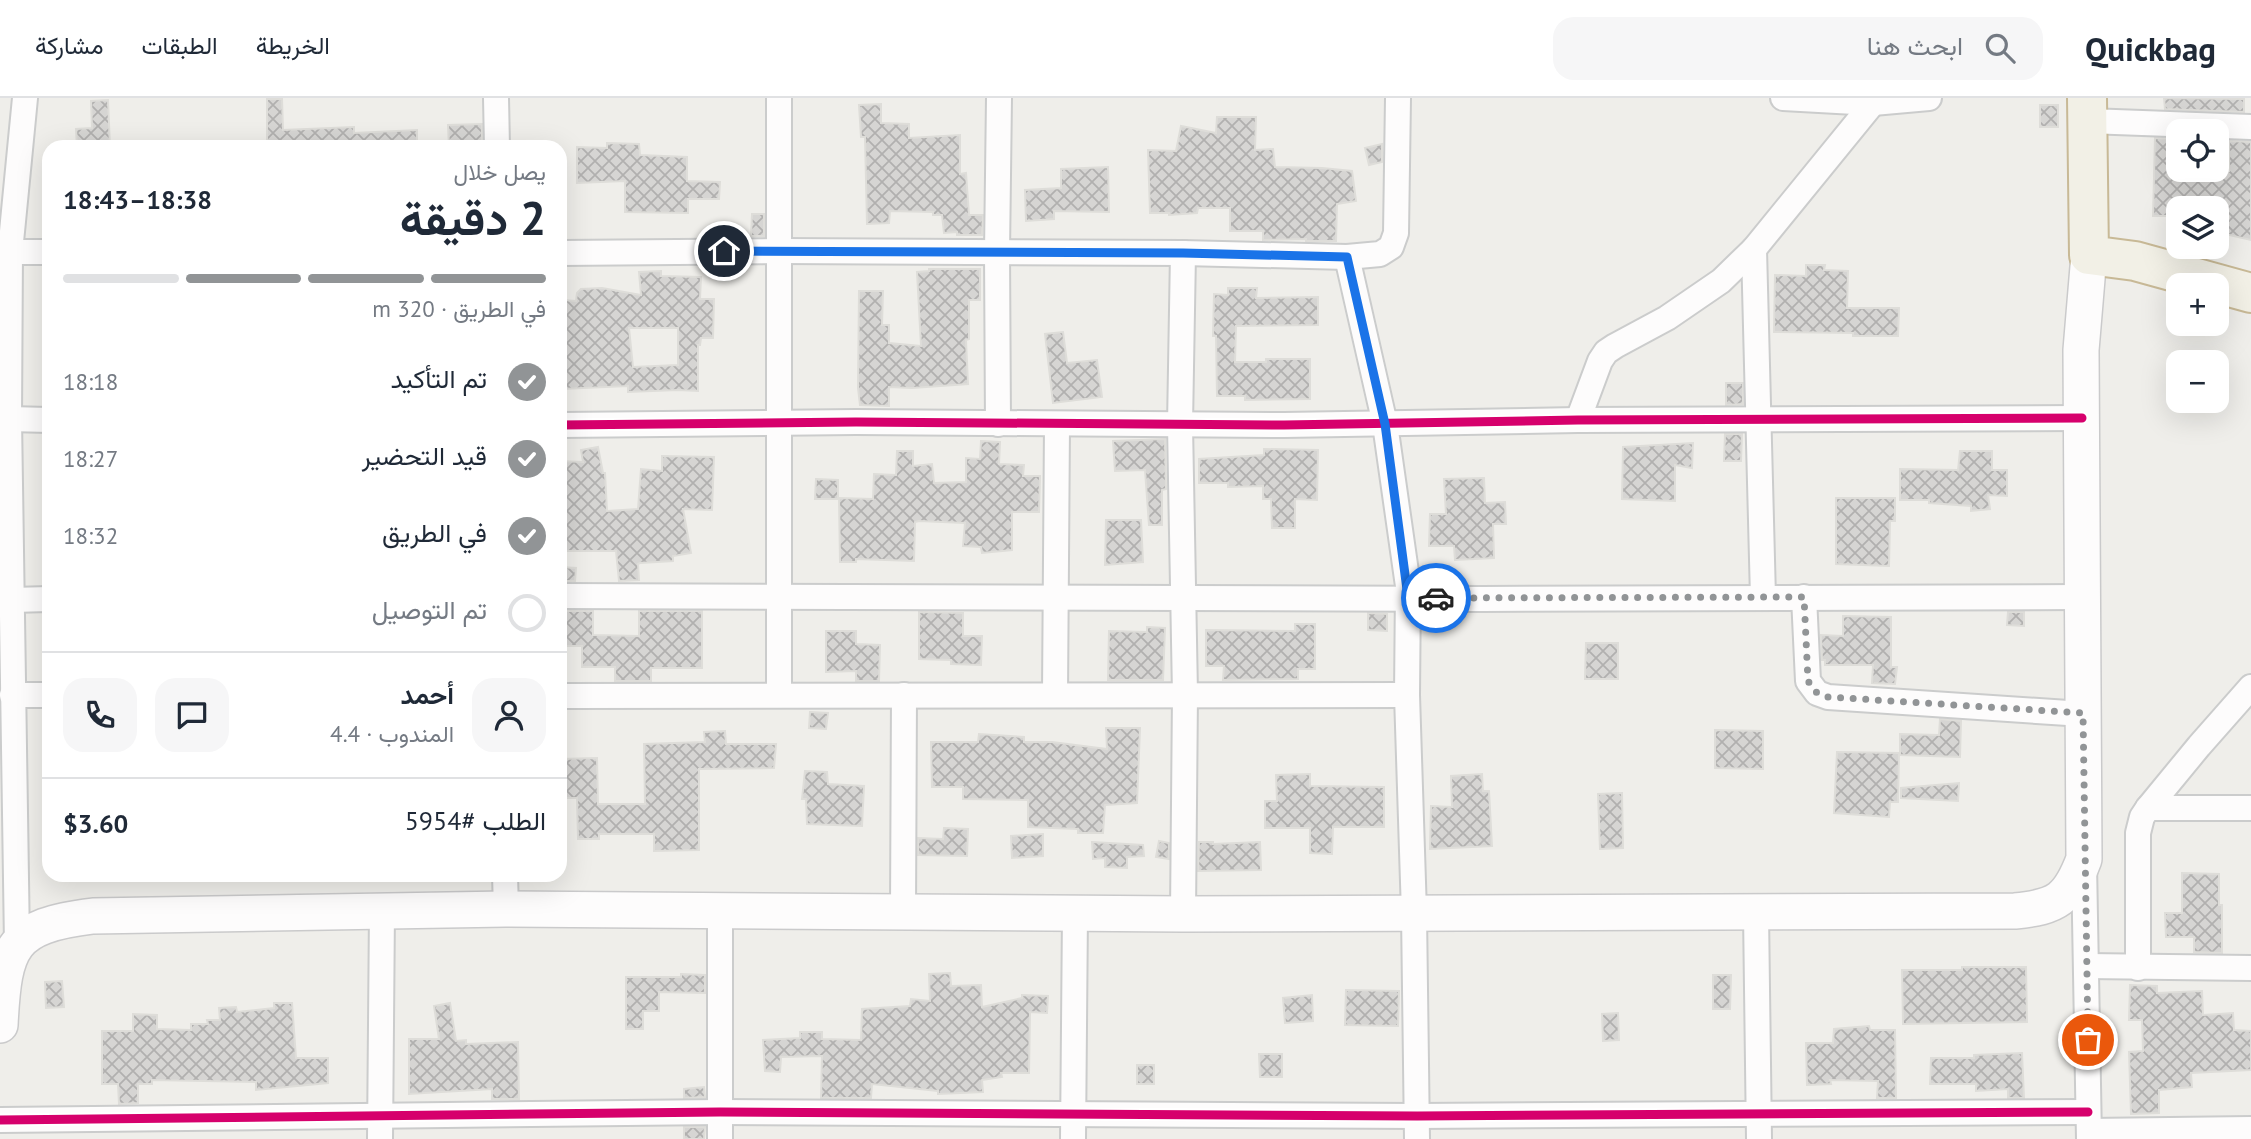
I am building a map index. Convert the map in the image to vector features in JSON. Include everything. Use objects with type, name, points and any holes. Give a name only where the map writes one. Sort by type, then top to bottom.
[{"type":"highway","points":[[2088,109],[2090,255],[2135,261],[2251,293]]},
{"type":"main road","points":[[0,1025],[2,988],[8,956],[39,928],[63,920],[93,916],[506,909],[904,913],[1756,914],[2015,911],[2042,908],[2059,899],[2074,883],[2084,859],[2081,350],[2090,255]]},
{"type":"street","points":[[8,956],[12,600],[9,419],[5,361],[10,252],[25,98]]},
{"type":"street","points":[[496,98],[497,140]]},
{"type":"street","points":[[779,98],[779,694]]},
{"type":"street","points":[[998,424],[999,98]]},
{"type":"street","points":[[567,253],[997,252],[1347,257],[1380,254],[1391,247],[1396,233],[1398,98]]},
{"type":"street","points":[[1783,98],[1873,103],[1929,98]]},
{"type":"street","points":[[1577,420],[1606,352],[1706,293],[1754,249],[1873,103]]},
{"type":"street","points":[[2088,109],[2251,127]]},
{"type":"street","points":[[1754,249],[1763,598]]},
{"type":"street","points":[[10,252],[42,252]]},
{"type":"street","points":[[1183,253],[1180,425],[1185,694],[1183,914]]},
{"type":"street","points":[[1347,257],[1385,424],[1408,597],[1407,695],[1417,1128]]},
{"type":"street","points":[[567,425],[856,422],[1180,425],[2082,418]]},
{"type":"street","points":[[9,419],[42,421]]},
{"type":"street","points":[[1055,694],[1057,425]]},
{"type":"street","points":[[567,596],[2082,597]]},
{"type":"street","points":[[1804,597],[1808,681],[1817,693],[1828,697],[2083,713]]},
{"type":"street","points":[[12,600],[42,599]]},
{"type":"street","points":[[2138,968],[2138,833],[2142,817],[2251,687]]},
{"type":"street","points":[[12,695],[42,695]]},
{"type":"street","points":[[904,695],[904,913]]},
{"type":"street","points":[[567,696],[1407,695]]},
{"type":"street","points":[[2148,808],[2251,808]]},
{"type":"street","points":[[2084,859],[2089,1128]]},
{"type":"street","points":[[506,882],[506,909]]},
{"type":"street","points":[[380,1127],[382,910]]},
{"type":"street","points":[[720,911],[720,1139]]},
{"type":"street","points":[[1073,1127],[1075,913]]},
{"type":"street","points":[[1756,914],[1759,1127]]},
{"type":"street","points":[[2087,966],[2251,968]]},
{"type":"street","points":[[0,1120],[380,1127],[720,1112],[1073,1127],[2251,1129]]},
{"type":"building","points":[[2164,98],[2244,99],[2244,112],[2165,109]]},
{"type":"building","points":[[267,99],[282,99],[283,130],[354,127],[354,133],[417,130],[417,140],[267,140]]},
{"type":"building","points":[[108,100],[110,140],[77,140],[76,129],[92,128],[91,101]]},
{"type":"building","points":[[881,104],[881,123],[909,124],[909,138],[960,135],[960,174],[966,173],[969,215],[983,215],[982,235],[944,233],[942,215],[933,215],[933,212],[890,211],[889,223],[867,224],[865,137],[861,137],[859,105]]},
{"type":"building","points":[[2040,105],[2058,105],[2058,127],[2040,127]]},
{"type":"building","points":[[1217,117],[1256,117],[1255,150],[1273,149],[1275,167],[1352,171],[1356,201],[1337,204],[1336,241],[1263,240],[1263,231],[1230,231],[1230,208],[1198,208],[1197,213],[1169,215],[1150,213],[1148,150],[1176,151],[1181,126],[1216,133]]},
{"type":"building","points":[[482,124],[482,140],[449,140],[448,125]]},
{"type":"building","points":[[2155,138],[2166,138],[2166,182],[2229,182],[2229,141],[2251,142],[2251,240],[2229,235],[2229,196],[2166,196],[2166,216],[2153,216]]},
{"type":"building","points":[[607,143],[639,144],[640,155],[687,157],[687,181],[720,182],[719,199],[688,199],[688,213],[625,212],[625,181],[577,183],[577,147],[607,148]]},
{"type":"building","points":[[1382,144],[1382,162],[1369,165],[1365,148]]},
{"type":"building","points":[[1108,167],[1109,212],[1054,211],[1054,219],[1026,221],[1025,190],[1061,188],[1061,169]]},
{"type":"building","points":[[752,214],[764,214],[764,236],[751,236]]},
{"type":"building","points":[[1806,265],[1825,265],[1824,270],[1848,271],[1847,308],[1899,308],[1898,336],[1774,332],[1775,275],[1806,276]]},
{"type":"building","points":[[929,269],[980,269],[980,300],[969,300],[969,339],[966,340],[968,384],[889,387],[889,406],[860,405],[859,291],[883,291],[882,325],[889,325],[889,343],[921,346],[917,272]]},
{"type":"building","points":[[661,271],[661,276],[701,277],[700,299],[714,299],[713,338],[701,338],[698,345],[698,391],[628,392],[628,386],[567,389],[567,300],[576,301],[577,293],[581,289],[602,288],[641,295],[639,272]],"holes":[[[629,328],[678,328],[678,365],[633,367]]]},
{"type":"building","points":[[1228,288],[1257,288],[1256,298],[1318,297],[1318,325],[1236,326],[1235,362],[1310,359],[1310,399],[1245,400],[1245,396],[1217,396],[1216,336],[1213,336],[1214,294],[1228,295]]},
{"type":"building","points":[[1063,332],[1067,363],[1097,360],[1102,397],[1053,403],[1045,334]]},
{"type":"building","points":[[1726,383],[1743,383],[1743,404],[1726,405]]},
{"type":"building","points":[[1725,434],[1742,434],[1741,461],[1724,461]]},
{"type":"building","points":[[1165,439],[1166,489],[1162,490],[1162,525],[1149,525],[1145,470],[1115,471],[1113,441]]},
{"type":"building","points":[[981,441],[1000,442],[999,464],[1024,465],[1023,476],[1040,476],[1039,512],[1012,512],[1012,550],[982,553],[981,547],[963,546],[965,523],[919,521],[915,522],[914,561],[856,559],[856,562],[840,562],[839,498],[873,499],[874,474],[896,475],[897,451],[913,451],[913,466],[932,464],[934,483],[966,482],[966,458],[980,459]]},
{"type":"building","points":[[1693,443],[1692,468],[1675,465],[1675,501],[1622,499],[1623,447]]},
{"type":"building","points":[[598,447],[605,473],[607,511],[638,509],[641,469],[662,471],[662,456],[714,457],[712,510],[683,509],[691,553],[673,556],[673,561],[640,563],[639,580],[619,581],[616,551],[567,551],[567,461],[583,462],[581,450]]},
{"type":"building","points":[[1264,449],[1318,450],[1317,500],[1295,499],[1295,528],[1272,528],[1271,499],[1263,499],[1263,486],[1228,487],[1228,483],[1199,483],[1199,459],[1264,455]]},
{"type":"building","points":[[1960,451],[1992,451],[1992,470],[2007,470],[2007,496],[1988,495],[1990,509],[1971,511],[1971,506],[1929,503],[1929,500],[1900,500],[1900,469],[1958,470]]},
{"type":"building","points":[[1484,478],[1485,503],[1505,502],[1506,524],[1493,524],[1494,558],[1455,560],[1454,546],[1429,546],[1430,514],[1446,514],[1444,479]]},
{"type":"building","points":[[816,479],[838,480],[838,499],[815,499]]},
{"type":"building","points":[[1836,498],[1895,498],[1895,521],[1890,521],[1889,566],[1836,564]]},
{"type":"building","points":[[1106,520],[1141,520],[1143,562],[1105,565]]},
{"type":"building","points":[[567,567],[576,568],[575,581],[567,581]]},
{"type":"building","points":[[567,611],[593,611],[593,635],[639,636],[639,611],[702,611],[702,668],[651,668],[651,681],[615,681],[615,667],[582,667],[582,646],[567,646]]},
{"type":"building","points":[[919,612],[963,613],[963,636],[982,636],[981,665],[919,659]]},
{"type":"building","points":[[2008,612],[2024,612],[2024,626],[2007,625]]},
{"type":"building","points":[[1368,613],[1387,614],[1387,631],[1368,630]]},
{"type":"building","points":[[1843,616],[1891,617],[1891,667],[1897,667],[1895,684],[1872,683],[1873,665],[1825,665],[1825,660],[1822,660],[1821,635],[1843,636]]},
{"type":"building","points":[[1295,624],[1315,624],[1315,669],[1298,669],[1298,679],[1223,680],[1224,666],[1206,666],[1206,630],[1295,631]]},
{"type":"building","points":[[1147,627],[1165,628],[1163,680],[1108,680],[1109,631],[1147,632]]},
{"type":"building","points":[[826,631],[856,631],[856,644],[880,645],[879,681],[856,681],[856,671],[826,672]]},
{"type":"building","points":[[1586,643],[1618,643],[1618,679],[1585,679]]},
{"type":"building","points":[[810,712],[828,713],[826,729],[809,728]]},
{"type":"building","points":[[1940,719],[1961,721],[1960,757],[1900,755],[1900,734],[1939,735]]},
{"type":"building","points":[[1106,728],[1140,728],[1137,803],[1105,805],[1103,833],[1028,827],[1028,800],[963,799],[963,787],[932,787],[931,742],[978,742],[979,734],[1024,737],[1024,742],[1052,742],[1107,749]]},
{"type":"building","points":[[1715,730],[1763,731],[1763,769],[1715,768]]},
{"type":"building","points":[[725,731],[726,744],[776,744],[774,768],[699,769],[699,850],[654,851],[654,834],[599,834],[599,839],[578,839],[577,798],[567,798],[567,759],[597,758],[598,804],[645,804],[644,744],[705,742],[704,732]]},
{"type":"building","points":[[1837,752],[1899,753],[1898,802],[1890,802],[1889,817],[1834,813]]},
{"type":"building","points":[[805,771],[827,772],[828,784],[864,786],[862,826],[807,824],[806,799],[802,799]]},
{"type":"building","points":[[1310,774],[1310,786],[1384,787],[1384,827],[1333,827],[1332,854],[1310,853],[1310,828],[1265,828],[1265,801],[1277,801],[1276,775]]},
{"type":"building","points":[[1482,774],[1483,791],[1489,791],[1492,846],[1430,849],[1431,806],[1452,807],[1451,776]]},
{"type":"building","points":[[1959,783],[1958,801],[1901,798],[1901,788]]},
{"type":"building","points":[[1622,793],[1623,848],[1600,849],[1598,794]]},
{"type":"building","points":[[944,828],[968,829],[967,856],[918,855],[918,838],[943,839]]},
{"type":"building","points":[[1043,834],[1043,856],[1012,858],[1011,836]]},
{"type":"building","points":[[1159,841],[1169,843],[1169,859],[1156,857]]},
{"type":"building","points":[[1092,842],[1143,845],[1144,856],[1127,857],[1127,868],[1105,867],[1105,858],[1093,859]]},
{"type":"building","points":[[1199,842],[1260,842],[1261,870],[1198,871]]},
{"type":"building","points":[[2182,873],[2219,874],[2222,953],[2194,952],[2194,937],[2166,937],[2165,913],[2182,913]]},
{"type":"building","points":[[1962,967],[2026,967],[2027,1022],[1903,1024],[1902,970],[1962,970]]},
{"type":"building","points":[[950,973],[951,986],[981,985],[982,1007],[1022,998],[1022,995],[1048,996],[1047,1013],[1030,1012],[1029,1073],[1001,1073],[1002,1077],[982,1080],[983,1092],[938,1094],[938,1091],[872,1084],[871,1098],[821,1098],[822,1056],[781,1057],[780,1072],[765,1071],[763,1040],[800,1038],[800,1032],[822,1032],[822,1039],[861,1040],[862,1009],[910,1006],[911,999],[930,1001],[929,974]]},
{"type":"building","points":[[681,974],[705,975],[705,993],[659,992],[659,1011],[643,1011],[643,1029],[626,1029],[626,977],[681,977]]},
{"type":"building","points":[[1713,975],[1731,975],[1730,1009],[1713,1009]]},
{"type":"building","points":[[62,981],[64,1007],[46,1008],[45,982]]},
{"type":"building","points":[[2130,985],[2157,986],[2157,993],[2202,991],[2203,1015],[2233,1013],[2234,1030],[2251,1031],[2251,1070],[2191,1073],[2192,1087],[2159,1090],[2159,1113],[2131,1114],[2129,1052],[2143,1051],[2142,1020],[2129,1020]]},
{"type":"building","points":[[1346,990],[1399,991],[1398,1026],[1345,1025]]},
{"type":"building","points":[[1312,995],[1313,1021],[1285,1023],[1283,998]]},
{"type":"building","points":[[274,1003],[292,1003],[296,1058],[328,1058],[328,1083],[256,1090],[256,1082],[152,1080],[152,1084],[138,1084],[138,1103],[119,1104],[118,1084],[102,1084],[102,1031],[133,1031],[133,1014],[157,1015],[157,1029],[191,1030],[191,1024],[208,1024],[207,1020],[220,1020],[219,1008],[236,1007],[237,1012],[274,1008]]},
{"type":"building","points":[[450,1003],[456,1041],[466,1040],[466,1044],[518,1042],[519,1099],[492,1099],[492,1089],[409,1094],[409,1039],[439,1039],[434,1006]]},
{"type":"building","points":[[1618,1013],[1619,1040],[1603,1041],[1602,1014]]},
{"type":"building","points":[[1869,1026],[1870,1030],[1895,1030],[1896,1098],[1877,1098],[1878,1081],[1830,1080],[1831,1084],[1807,1085],[1806,1043],[1833,1043],[1834,1029]]},
{"type":"building","points":[[2022,1053],[2024,1098],[2008,1098],[2008,1089],[1976,1091],[1976,1084],[1930,1084],[1931,1058],[1974,1058],[1974,1055]]},
{"type":"building","points":[[1259,1054],[1282,1054],[1282,1077],[1260,1077]]},
{"type":"building","points":[[1137,1065],[1154,1065],[1154,1084],[1137,1084]]},
{"type":"building","points":[[704,1087],[705,1097],[684,1098],[684,1089]]},
{"type":"building","points":[[684,1127],[705,1127],[704,1139],[684,1139]]},
{"type":"cycle path","points":[[567,425],[856,422],[1284,425],[1578,420],[2082,418]]},
{"type":"cycle path","points":[[0,1120],[720,1112],[1417,1116],[2088,1112]]},
{"type":"way so far","points":[[1436,598],[1804,597],[1808,681],[1817,693],[1828,697],[2083,713],[2088,1040]]},
{"type":"route","points":[[724,251],[1183,253],[1347,257],[1385,424],[1408,597],[1436,598]]}]
